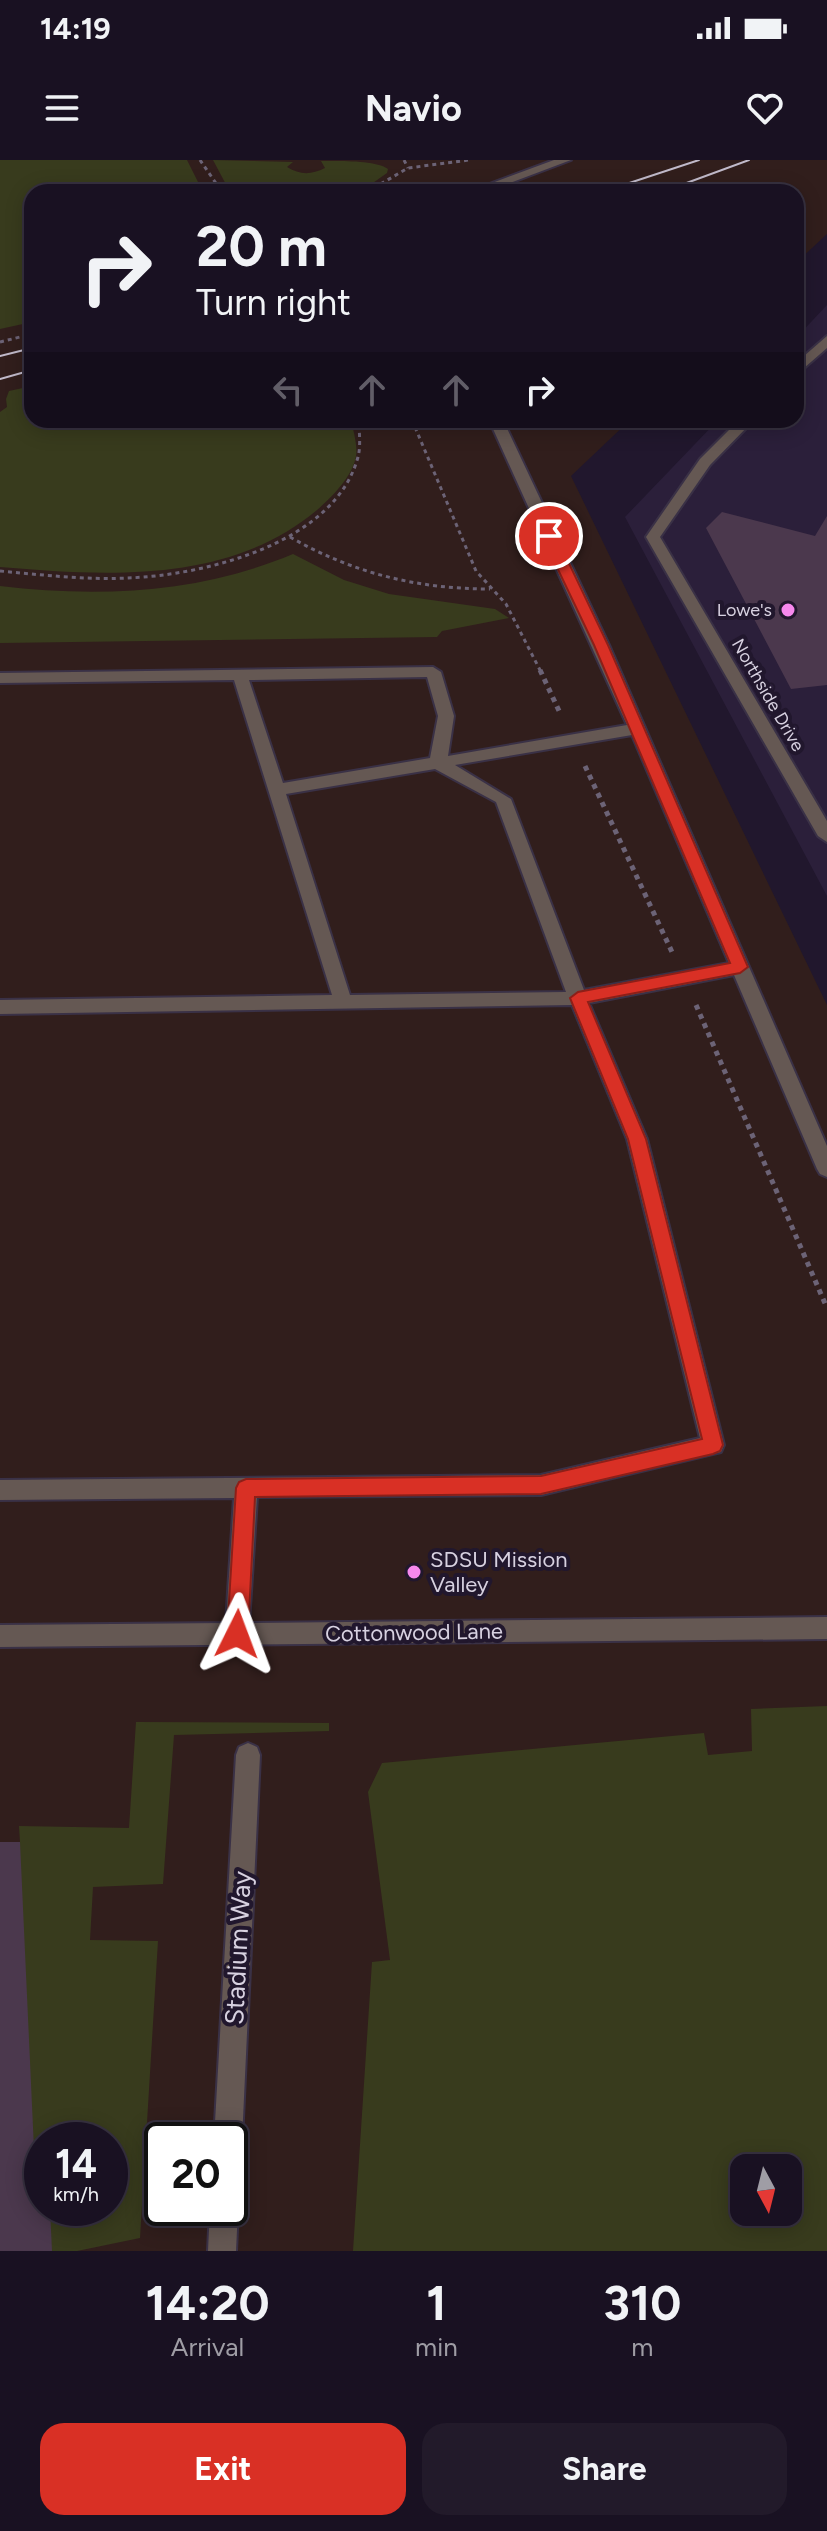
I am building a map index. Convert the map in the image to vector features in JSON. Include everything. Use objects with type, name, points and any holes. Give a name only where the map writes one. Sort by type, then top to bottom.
[{"type":"street","points":[[497,184],[565,160]]},
{"type":"street","points":[[804,363],[827,340]]},
{"type":"street","points":[[500,428],[637,729],[827,1169]]},
{"type":"street","name":"Northside Drive","points":[[739,428],[705,462],[653,537],[827,836]]},
{"type":"street","points":[[0,678],[433,672],[446,716],[438,763]]},
{"type":"street","points":[[240,675],[343,1001]]},
{"type":"street","points":[[276,790],[637,729]]},
{"type":"street","points":[[0,1490],[541,1485],[713,1445],[637,1139],[578,998],[503,799],[438,763]]},
{"type":"street","points":[[0,1007],[578,998],[740,967]]},
{"type":"street","points":[[237,1634],[246,1488]]},
{"type":"street","name":"Cottonwood Lane","points":[[0,1636],[827,1628]]},
{"type":"street","name":"Stadium Way","points":[[229,2122],[248,1755]]},
{"type":"street","points":[[222,2251],[223,2226]]},
{"type":"path","points":[[200,160],[216,184]]},
{"type":"path","points":[[404,160],[408,168]]},
{"type":"path","points":[[381,184],[408,168],[469,160]]},
{"type":"path","points":[[0,342],[24,336]]},
{"type":"path","points":[[0,571],[101,578],[171,575],[225,562],[290,537],[320,516],[341,495],[361,452],[360,428]]},
{"type":"path","points":[[415,428],[476,571],[506,604],[518,624],[684,978],[827,1308]]},
{"type":"path","points":[[290,537],[347,567],[384,578],[436,588],[490,589]]},
{"type":"shaded area","name":"SDSU Mission Valley","points":[[0,160],[827,160],[827,234],[804,256],[804,184],[24,184],[24,428],[622,428],[571,476],[827,1005],[827,2251],[0,2251]]},
{"type":"shaded area","points":[[827,305],[827,896],[625,517],[710,428],[804,428],[804,329]]},
{"type":"green space","points":[[0,160],[187,160],[199,184],[24,184],[24,324],[0,329]]},
{"type":"green space","points":[[213,160],[293,162],[287,167],[306,173],[325,168],[321,161],[367,163],[388,169],[371,184],[226,184]]},
{"type":"green space","points":[[24,388],[24,428],[353,428],[356,456],[346,479],[317,510],[283,534],[245,551],[206,563],[166,570],[82,572],[0,567],[0,412],[7,407],[9,391]]},
{"type":"green space","points":[[293,554],[344,580],[389,594],[495,609],[509,618],[442,631],[437,637],[0,643],[0,586],[75,592],[149,589],[222,577]]},
{"type":"green space","points":[[827,1706],[827,2251],[353,2251],[372,1962],[390,1960],[368,1792],[382,1763],[704,1733],[708,1755],[752,1751],[751,1709]]},
{"type":"green space","points":[[136,1722],[329,1723],[329,1731],[174,1735],[163,1884],[93,1887],[90,1940],[158,1941],[147,2122],[144,2122],[140,2238],[77,2251],[0,2251],[0,1842],[20,1842],[19,1826],[129,1828]]},
{"type":"building","name":"Lowe's","points":[[722,512],[815,536],[827,516],[827,685],[791,689],[706,528]]},
{"type":"building","points":[[0,1842],[20,1842],[33,2122],[24,2122],[24,2226],[51,2226],[52,2251],[0,2251]]},
{"type":"tram line","points":[[626,184],[699,160]]},
{"type":"tram line","points":[[684,184],[749,160]]},
{"type":"tram line","points":[[0,356],[24,350]]},
{"type":"tram line","points":[[0,379],[24,372]]},
{"type":"place","name":"Lowe's","points":[[788,610]]},
{"type":"place","name":"SDSU Mission Valley","points":[[414,1572]]},
{"type":"route","points":[[237,1634],[246,1488],[541,1485],[713,1445],[637,1139],[578,998],[740,967],[601,645],[549,536]]}]
